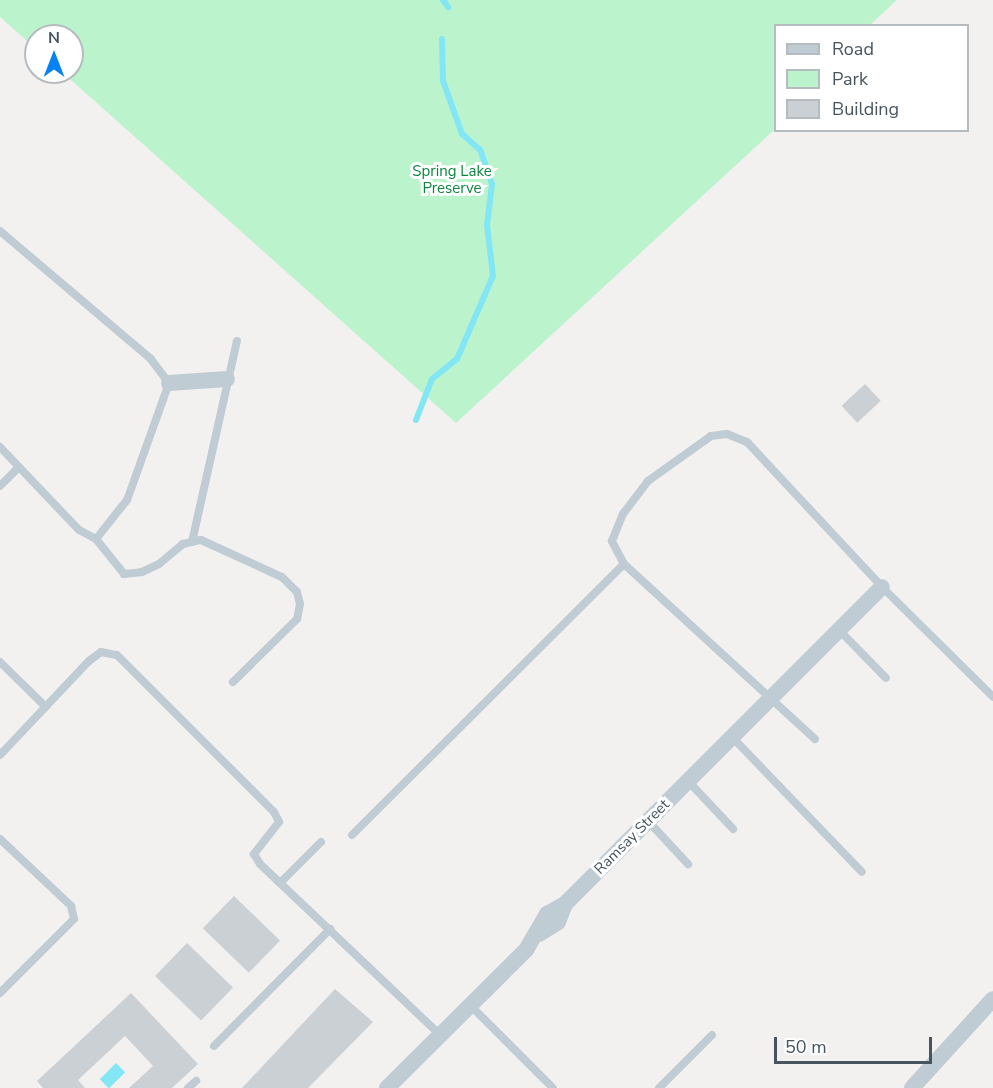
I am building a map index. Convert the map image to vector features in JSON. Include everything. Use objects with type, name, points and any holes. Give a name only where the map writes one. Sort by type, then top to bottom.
[{"type":"street","points":[[169,383],[227,379]]},
{"type":"street","name":"Ramsay Street","points":[[470,1005],[539,934],[558,922],[565,904],[882,587]]},
{"type":"street","points":[[387,1088],[470,1005]]},
{"type":"street","points":[[912,1088],[991,1006]]},
{"type":"lane","points":[[0,231],[150,358],[169,383],[127,500],[96,539]]},
{"type":"lane","points":[[192,542],[237,341]]},
{"type":"lane","points":[[815,739],[773,696],[624,564],[612,541],[623,513],[644,486],[694,446],[711,436],[727,434],[747,442],[882,587],[993,697]]},
{"type":"lane","points":[[0,447],[80,530],[96,539],[124,574],[159,564],[183,544],[201,540],[282,577],[297,592],[297,619],[233,682]]},
{"type":"lane","points":[[0,486],[18,468]]},
{"type":"lane","points":[[352,835],[624,564]]},
{"type":"lane","points":[[839,630],[886,678]]},
{"type":"lane","points":[[0,755],[101,652],[117,655],[274,812],[279,822],[254,854],[280,883],[440,1035]]},
{"type":"lane","points":[[0,662],[46,707]]},
{"type":"lane","points":[[732,736],[862,872]]},
{"type":"lane","points":[[688,781],[733,829]]},
{"type":"lane","points":[[648,821],[688,864]]},
{"type":"lane","points":[[0,839],[71,906],[74,919],[0,993]]},
{"type":"lane","points":[[280,883],[321,842]]},
{"type":"lane","points":[[214,1046],[330,930]]},
{"type":"lane","points":[[470,1005],[553,1088]]},
{"type":"lane","points":[[659,1088],[712,1035]]},
{"type":"lane","points":[[188,1088],[196,1081]]},
{"type":"green space","name":"Spring Lake Preserve","points":[[0,0],[897,0],[871,24],[774,24],[774,130],[456,423],[75,84],[84,84],[84,24],[24,24],[24,38],[0,17]]},
{"type":"water","points":[[116,1063],[125,1072],[109,1088],[100,1079]]},
{"type":"building","points":[[865,384],[881,401],[857,423],[842,406]]},
{"type":"building","points":[[234,896],[280,940],[249,973],[203,928]]},
{"type":"building","points":[[187,943],[233,987],[201,1021],[155,976]]},
{"type":"building","points":[[335,989],[373,1022],[308,1088],[242,1088]]},
{"type":"building","points":[[131,993],[198,1064],[172,1088],[129,1088],[153,1066],[125,1036],[78,1080],[85,1088],[43,1088],[37,1081]]},
{"type":"waterway","points":[[443,0],[448,7]]},
{"type":"waterway","points":[[416,420],[432,379],[457,359],[493,276],[487,225],[492,184],[480,150],[462,134],[443,81],[442,39]]}]
